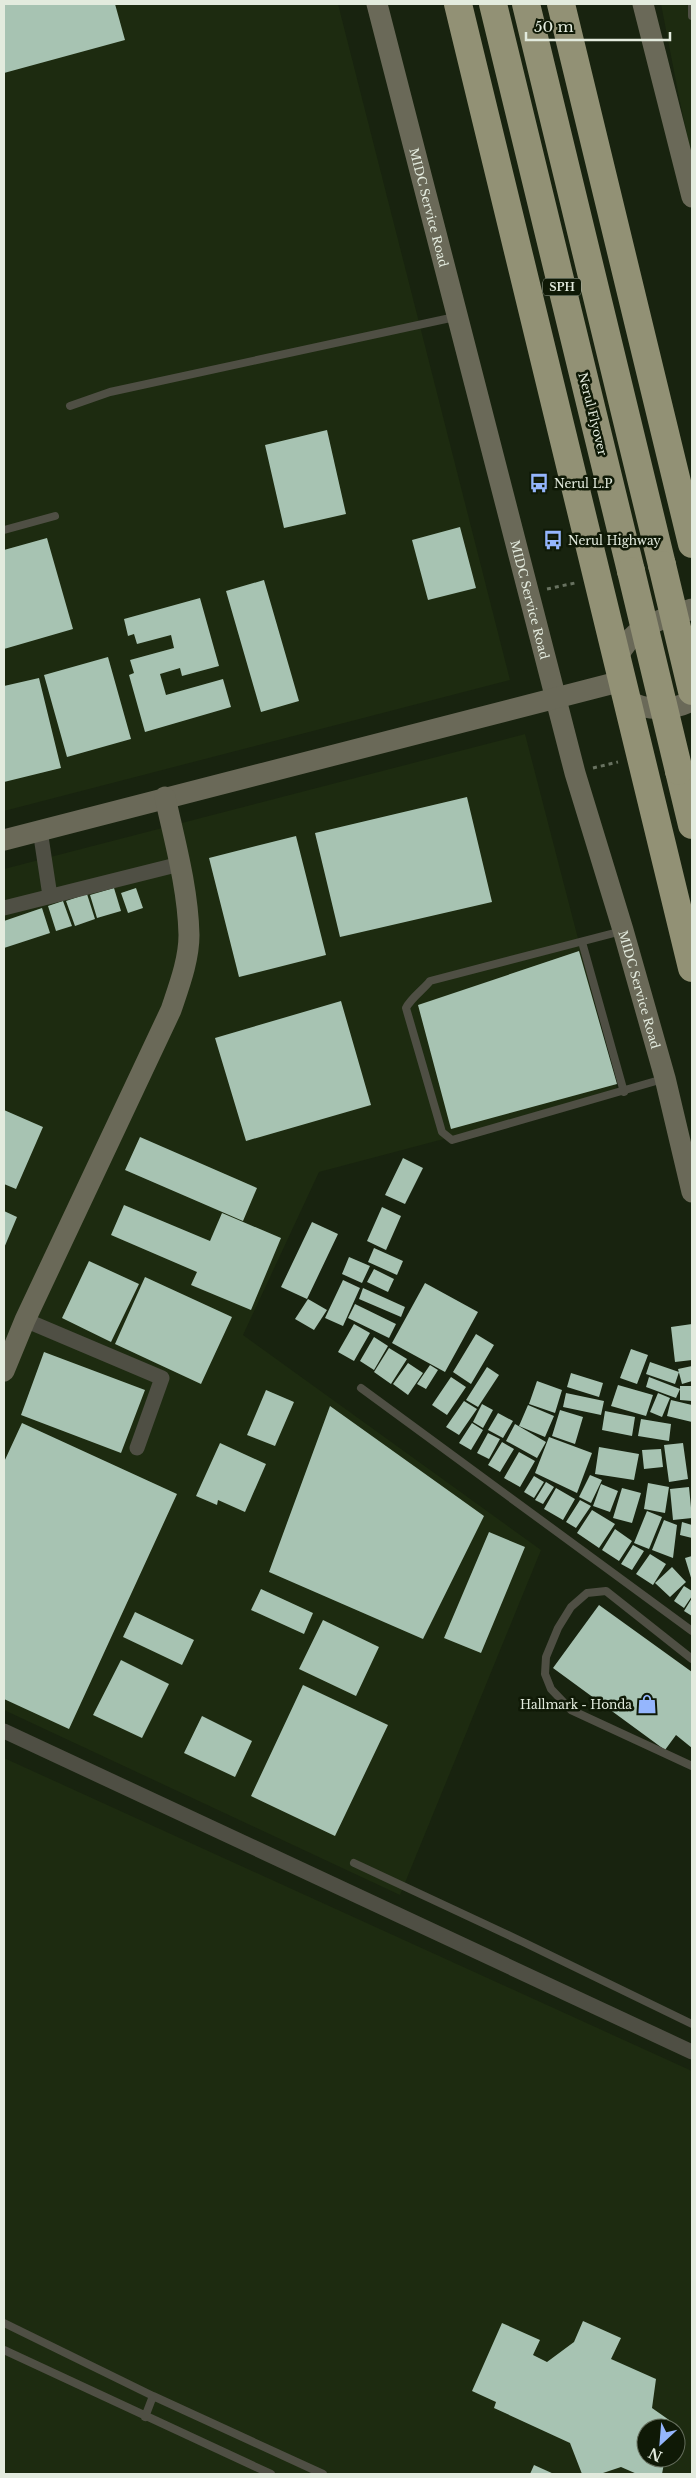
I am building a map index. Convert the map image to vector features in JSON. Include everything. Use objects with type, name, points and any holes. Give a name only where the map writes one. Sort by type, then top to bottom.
[{"type":"highway","points":[[458,4],[692,968]]},
{"type":"highway","name":"Nerul Flyover","points":[[493,4],[692,825]]},
{"type":"highway","name":"SPH","points":[[526,4],[692,691]]},
{"type":"highway","points":[[561,4],[692,544]]},
{"type":"street","name":"MIDC Service Road","points":[[376,4],[575,773],[623,930],[665,1078],[692,1192]]},
{"type":"street","points":[[643,4],[692,197]]},
{"type":"street","points":[[692,609],[657,619],[637,631],[621,649],[622,680],[635,705],[659,709],[676,707],[692,701]]},
{"type":"street","points":[[669,616],[692,617]]},
{"type":"street","points":[[4,840],[622,680]]},
{"type":"street","points":[[4,1371],[25,1320],[171,1010],[183,974],[189,936],[180,864],[165,797]]},
{"type":"street","points":[[40,830],[50,896]]},
{"type":"street","points":[[4,908],[180,864]]},
{"type":"street","points":[[25,1320],[162,1378],[137,1448]]},
{"type":"street","points":[[4,1731],[692,2052]]},
{"type":"lane","points":[[692,4],[692,16]]},
{"type":"lane","points":[[70,406],[110,392],[457,317]]},
{"type":"lane","points":[[4,530],[55,516]]},
{"type":"lane","points":[[623,930],[430,981],[416,998],[409,1001],[406,1008],[442,1132],[452,1140],[624,1092],[665,1078]]},
{"type":"lane","points":[[582,942],[624,1092]]},
{"type":"lane","points":[[361,1388],[692,1631]]},
{"type":"lane","points":[[692,1659],[606,1591],[586,1593],[571,1607],[558,1628],[546,1657],[544,1674],[550,1689],[571,1710],[692,1766]]},
{"type":"lane","points":[[354,1863],[692,2024]]},
{"type":"lane","points":[[4,2324],[153,2396],[323,2474]]},
{"type":"lane","points":[[4,2350],[270,2474]]},
{"type":"lane","points":[[145,2417],[153,2396]]},
{"type":"path","points":[[529,593],[581,582]]},
{"type":"path","points":[[575,773],[640,756]]},
{"type":"shaded area","points":[[4,4],[338,4],[510,680],[4,811]]},
{"type":"shaded area","points":[[661,4],[692,4],[692,158],[680,102]]},
{"type":"shaded area","points":[[525,734],[618,1093],[319,1172],[243,1335],[541,1550],[400,1895],[4,1710],[4,869]]},
{"type":"shaded area","points":[[4,1758],[692,2071],[692,2474],[4,2474]]},
{"type":"building","points":[[4,4],[115,4],[125,40],[4,73]]},
{"type":"building","points":[[327,430],[346,514],[284,528],[265,445]]},
{"type":"building","points":[[460,527],[476,588],[428,600],[412,540]]},
{"type":"building","points":[[47,538],[73,629],[4,649],[4,550]]},
{"type":"building","points":[[264,580],[299,701],[261,712],[226,591]]},
{"type":"building","points":[[200,598],[219,666],[182,676],[180,668],[160,674],[166,695],[223,679],[231,707],[145,732],[129,675],[134,673],[130,660],[174,648],[171,635],[137,644],[134,634],[128,636],[124,619]]},
{"type":"building","points":[[108,657],[131,739],[67,757],[44,675]]},
{"type":"building","points":[[39,678],[61,768],[4,782],[4,686]]},
{"type":"building","points":[[467,797],[492,902],[340,937],[315,833]]},
{"type":"building","points":[[296,836],[326,955],[239,977],[209,858]]},
{"type":"building","points":[[114,888],[121,911],[97,918],[90,895]]},
{"type":"building","points":[[136,888],[143,908],[128,913],[121,893]]},
{"type":"building","points":[[87,894],[95,919],[75,926],[66,901]]},
{"type":"building","points":[[63,901],[72,926],[56,931],[48,906]]},
{"type":"building","points":[[42,908],[50,933],[4,948],[4,921]]},
{"type":"building","points":[[579,951],[617,1084],[451,1129],[418,1005]]},
{"type":"building","points":[[341,1001],[371,1105],[246,1141],[215,1038]]},
{"type":"building","points":[[4,1110],[43,1127],[16,1189],[4,1184]]},
{"type":"building","points":[[140,1137],[257,1188],[243,1221],[125,1170]]},
{"type":"building","points":[[403,1158],[423,1168],[405,1204],[385,1195]]},
{"type":"building","points":[[124,1205],[210,1241],[222,1213],[281,1238],[251,1310],[191,1285],[197,1272],[111,1235]]},
{"type":"building","points":[[382,1207],[401,1216],[386,1250],[367,1241]]},
{"type":"building","points":[[4,1211],[17,1217],[4,1248]]},
{"type":"building","points":[[312,1222],[338,1234],[307,1299],[281,1287]]},
{"type":"building","points":[[374,1248],[403,1261],[397,1275],[368,1262]]},
{"type":"building","points":[[349,1257],[370,1266],[362,1283],[342,1274]]},
{"type":"building","points":[[89,1261],[139,1284],[111,1342],[62,1318]]},
{"type":"building","points":[[374,1269],[394,1279],[388,1292],[367,1282]]},
{"type":"building","points":[[145,1277],[232,1317],[201,1384],[115,1344]]},
{"type":"building","points":[[343,1280],[360,1288],[343,1326],[325,1318]]},
{"type":"building","points":[[425,1283],[478,1312],[445,1372],[392,1343]]},
{"type":"building","points":[[363,1288],[405,1307],[401,1317],[359,1299]]},
{"type":"building","points":[[308,1299],[327,1310],[314,1330],[295,1319]]},
{"type":"building","points":[[355,1304],[396,1324],[389,1338],[348,1318]]},
{"type":"building","points":[[354,1324],[370,1333],[354,1361],[338,1352]]},
{"type":"building","points":[[692,1324],[692,1360],[675,1362],[671,1327]]},
{"type":"building","points":[[476,1334],[494,1345],[471,1384],[453,1372]]},
{"type":"building","points":[[374,1337],[388,1346],[374,1370],[360,1361]]},
{"type":"building","points":[[389,1348],[407,1359],[391,1384],[374,1372]]},
{"type":"building","points":[[631,1349],[648,1355],[637,1384],[620,1378]]},
{"type":"building","points":[[44,1352],[145,1390],[121,1453],[21,1415]]},
{"type":"building","points":[[650,1362],[679,1372],[675,1384],[646,1374]]},
{"type":"building","points":[[408,1363],[423,1373],[408,1395],[393,1384]]},
{"type":"building","points":[[430,1365],[438,1370],[426,1389],[417,1384]]},
{"type":"building","points":[[692,1366],[692,1381],[682,1384],[678,1369]]},
{"type":"building","points":[[487,1367],[499,1375],[478,1407],[466,1400]]},
{"type":"building","points":[[571,1373],[603,1383],[599,1397],[567,1387]]},
{"type":"building","points":[[451,1377],[466,1387],[447,1415],[432,1405]]},
{"type":"building","points":[[649,1377],[680,1389],[676,1398],[646,1387]]},
{"type":"building","points":[[537,1381],[562,1390],[555,1413],[529,1404]]},
{"type":"building","points":[[618,1385],[653,1395],[646,1416],[611,1406]]},
{"type":"building","points":[[680,1386],[692,1386],[692,1401],[680,1400]]},
{"type":"building","points":[[266,1390],[294,1402],[275,1446],[247,1435]]},
{"type":"building","points":[[566,1393],[604,1401],[601,1415],[563,1407]]},
{"type":"building","points":[[658,1393],[670,1398],[662,1417],[650,1412]]},
{"type":"building","points":[[671,1400],[692,1405],[692,1422],[667,1416]]},
{"type":"building","points":[[464,1401],[477,1409],[459,1435],[446,1427]]},
{"type":"building","points":[[482,1404],[493,1410],[483,1428],[473,1422]]},
{"type":"building","points":[[528,1405],[554,1416],[545,1437],[519,1426]]},
{"type":"building","points":[[330,1406],[484,1516],[423,1639],[269,1572]]},
{"type":"building","points":[[560,1410],[583,1417],[575,1444],[552,1436]]},
{"type":"building","points":[[605,1411],[635,1417],[632,1436],[602,1430]]},
{"type":"building","points":[[498,1413],[513,1421],[503,1438],[488,1430]]},
{"type":"building","points":[[641,1419],[671,1424],[669,1441],[638,1436]]},
{"type":"building","points":[[22,1423],[177,1494],[69,1729],[4,1699],[4,1462]]},
{"type":"building","points":[[472,1423],[483,1430],[471,1450],[459,1443]]},
{"type":"building","points":[[515,1424],[546,1442],[537,1458],[506,1441]]},
{"type":"building","points":[[488,1433],[500,1439],[489,1459],[477,1453]]},
{"type":"building","points":[[549,1437],[592,1453],[577,1493],[535,1473]]},
{"type":"building","points":[[502,1442],[514,1449],[500,1472],[488,1465]]},
{"type":"building","points":[[220,1443],[266,1464],[245,1512],[218,1500],[217,1505],[196,1496]]},
{"type":"building","points":[[683,1443],[688,1479],[669,1482],[664,1445]]},
{"type":"building","points":[[599,1447],[639,1454],[634,1480],[595,1474]]},
{"type":"building","points":[[661,1449],[663,1467],[644,1469],[642,1450]]},
{"type":"building","points":[[519,1452],[535,1461],[520,1487],[504,1478]]},
{"type":"building","points":[[590,1475],[602,1480],[591,1503],[579,1497]]},
{"type":"building","points":[[534,1476],[544,1482],[534,1498],[524,1492]]},
{"type":"building","points":[[546,1482],[554,1487],[543,1504],[535,1500]]},
{"type":"building","points":[[648,1483],[669,1487],[665,1513],[644,1509]]},
{"type":"building","points":[[601,1484],[618,1491],[610,1512],[593,1506]]},
{"type":"building","points":[[689,1487],[692,1518],[673,1520],[670,1489]]},
{"type":"building","points":[[556,1488],[575,1499],[563,1520],[544,1509]]},
{"type":"building","points":[[622,1488],[641,1493],[632,1523],[613,1518]]},
{"type":"building","points":[[580,1500],[591,1506],[576,1528],[566,1522]]},
{"type":"building","points":[[592,1510],[615,1524],[599,1548],[577,1533]]},
{"type":"building","points":[[647,1511],[662,1517],[649,1549],[634,1543]]},
{"type":"building","points":[[664,1520],[677,1525],[673,1558],[652,1550]]},
{"type":"building","points":[[682,1522],[692,1525],[692,1538],[680,1535]]},
{"type":"building","points":[[615,1529],[632,1541],[619,1561],[602,1550]]},
{"type":"building","points":[[489,1532],[525,1547],[481,1653],[444,1638]]},
{"type":"building","points":[[633,1545],[644,1551],[632,1570],[621,1564]]},
{"type":"building","points":[[650,1554],[666,1564],[653,1585],[636,1574]]},
{"type":"building","points":[[692,1556],[692,1581],[685,1558]]},
{"type":"building","points":[[672,1567],[686,1582],[670,1597],[655,1583]]},
{"type":"building","points":[[684,1586],[692,1591],[692,1596],[684,1608],[674,1601]]},
{"type":"building","points":[[261,1589],[313,1613],[304,1634],[251,1610]]},
{"type":"building","points":[[692,1598],[692,1616],[684,1611]]},
{"type":"building","name":"Hallmark - Honda","points":[[599,1605],[692,1672],[692,1748],[676,1735],[665,1750],[553,1668]]},
{"type":"building","points":[[135,1612],[194,1640],[182,1665],[123,1637]]},
{"type":"building","points":[[323,1620],[379,1647],[356,1696],[299,1669]]},
{"type":"building","points":[[121,1660],[169,1684],[142,1738],[93,1715]]},
{"type":"building","points":[[303,1685],[388,1725],[335,1836],[251,1796]]},
{"type":"building","points":[[202,1716],[252,1741],[235,1777],[184,1753]]},
{"type":"building","points":[[583,2321],[621,2338],[611,2359],[656,2379],[652,2408],[666,2418],[636,2418],[636,2468],[663,2468],[662,2474],[637,2474],[621,2467],[600,2474],[582,2474],[570,2443],[494,2408],[496,2402],[472,2391],[502,2323],[540,2340],[533,2355],[547,2362],[574,2342]]},
{"type":"building","points":[[534,2465],[554,2474],[530,2474]]},
{"type":"place","name":"Nerul L.P","points":[[539,483]]},
{"type":"place","name":"Nerul Highway","points":[[553,540]]},
{"type":"place","name":"Hallmark - Honda","points":[[647,1704]]}]
